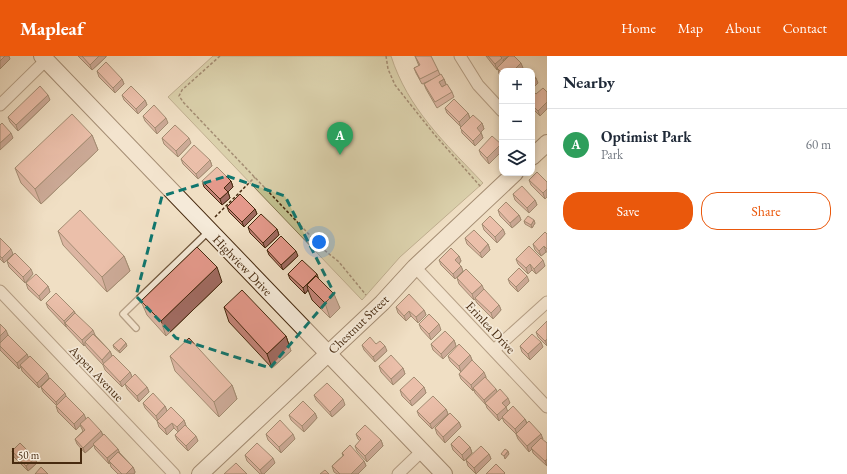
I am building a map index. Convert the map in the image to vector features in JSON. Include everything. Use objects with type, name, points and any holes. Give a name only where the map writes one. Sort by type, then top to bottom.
[{"type":"street","points":[[460,56],[478,85],[499,108]]},
{"type":"street","points":[[0,105],[44,58]]},
{"type":"street","name":"Highview Drive","points":[[44,58],[212,223],[328,353],[444,474]]},
{"type":"street","name":"Chestnut Street","points":[[200,474],[382,303],[415,267],[512,176]]},
{"type":"street","name":"Erinlea Drive","points":[[415,267],[547,407]]},
{"type":"street","name":"Aspen Avenue","points":[[0,291],[174,474]]},
{"type":"street","points":[[494,350],[547,302]]},
{"type":"street","points":[[398,474],[422,451]]},
{"type":"lane","points":[[136,328],[123,314],[212,223]]},
{"type":"path","points":[[220,56],[182,90],[179,96],[323,249],[339,262],[366,295]]},
{"type":"path","points":[[386,56],[388,69],[395,85],[434,134],[482,187]]},
{"type":"path","points":[[212,223],[255,177]]},
{"type":"highlighted area","points":[[227,176],[285,196],[334,293],[270,368],[176,338],[136,296],[162,196]]},
{"type":"shaded area","points":[[213,56],[391,56],[407,93],[418,109],[442,139],[483,183],[400,257],[362,300],[168,97]]},
{"type":"building","points":[[0,56],[5,56],[0,61]]},
{"type":"building","points":[[82,56],[99,56],[90,65]]},
{"type":"building","points":[[415,56],[431,56],[438,70],[420,79],[414,68],[420,65]]},
{"type":"building","points":[[488,56],[500,56],[502,58],[495,64]]},
{"type":"building","points":[[509,56],[514,56],[521,63],[516,68],[499,68],[499,70],[497,68]]},
{"type":"building","points":[[106,62],[122,79],[113,88],[97,71]]},
{"type":"building","points":[[441,74],[444,79],[439,82],[442,87],[447,84],[452,92],[435,102],[424,84]]},
{"type":"building","points":[[40,86],[48,95],[16,125],[8,117]]},
{"type":"building","points":[[131,86],[145,100],[136,109],[122,95]]},
{"type":"building","points":[[543,88],[547,92],[547,102],[538,111],[535,108],[535,93],[536,94]]},
{"type":"building","points":[[454,99],[468,113],[459,122],[445,108]]},
{"type":"building","points":[[154,105],[166,118],[155,128],[143,116]]},
{"type":"building","points":[[72,114],[92,135],[35,189],[15,168]]},
{"type":"building","points":[[473,115],[482,123],[477,128],[481,133],[473,141],[460,128]]},
{"type":"building","points":[[2,123],[11,133],[0,143],[0,125]]},
{"type":"building","points":[[175,125],[189,138],[176,151],[162,138]]},
{"type":"building","points":[[492,136],[499,142],[499,146],[487,158],[479,150]]},
{"type":"building","points":[[194,145],[210,160],[196,174],[181,159]]},
{"type":"building","points":[[217,167],[231,181],[224,188],[228,192],[220,199],[202,181]]},
{"type":"building","points":[[537,172],[547,182],[547,189],[543,193],[529,180],[535,176]]},
{"type":"building","points":[[522,186],[535,200],[527,208],[513,194]]},
{"type":"building","points":[[240,194],[255,209],[242,222],[227,207]]},
{"type":"building","points":[[506,202],[519,215],[510,223],[498,210]]},
{"type":"building","points":[[80,210],[124,256],[102,277],[58,231]]},
{"type":"building","points":[[261,214],[277,229],[263,243],[248,227]]},
{"type":"building","points":[[490,216],[503,229],[495,237],[482,224]]},
{"type":"building","points":[[528,216],[534,220],[531,225],[524,221]]},
{"type":"building","points":[[474,230],[488,244],[480,253],[465,238]]},
{"type":"building","points":[[545,232],[547,234],[547,249],[544,246],[539,251],[533,244]]},
{"type":"building","points":[[281,236],[296,251],[281,265],[267,250]]},
{"type":"building","points":[[0,238],[11,249],[2,258],[0,256]]},
{"type":"building","points":[[529,246],[543,260],[534,269],[530,264],[526,268],[516,259]]},
{"type":"building","points":[[197,247],[217,267],[161,321],[141,301]]},
{"type":"building","points":[[451,248],[459,256],[455,260],[461,266],[453,274],[439,260]]},
{"type":"building","points":[[15,253],[31,269],[23,277],[7,261]]},
{"type":"building","points":[[302,260],[317,274],[303,288],[288,274]]},
{"type":"building","points":[[519,268],[527,276],[516,287],[508,279]]},
{"type":"building","points":[[466,269],[482,285],[472,294],[457,278]]},
{"type":"building","points":[[36,274],[48,286],[39,296],[26,283]]},
{"type":"building","points":[[316,276],[334,294],[325,303],[307,285]]},
{"type":"building","points":[[484,289],[499,305],[491,313],[475,298]]},
{"type":"building","points":[[242,290],[286,336],[267,354],[224,307]]},
{"type":"building","points":[[56,293],[74,311],[64,321],[46,303]]},
{"type":"building","points":[[409,294],[424,310],[416,317],[409,311],[404,316],[396,307]]},
{"type":"building","points":[[75,313],[93,330],[82,340],[65,323]]},
{"type":"building","points":[[429,314],[439,324],[429,334],[419,324]]},
{"type":"building","points":[[547,321],[547,339],[545,341],[536,332]]},
{"type":"building","points":[[0,324],[6,330],[0,336]]},
{"type":"building","points":[[445,331],[454,340],[441,354],[431,344]]},
{"type":"building","points":[[93,334],[110,351],[102,360],[85,342]]},
{"type":"building","points":[[532,334],[541,342],[528,354],[520,346]]},
{"type":"building","points":[[8,335],[27,354],[17,363],[0,346],[0,343]]},
{"type":"building","points":[[370,337],[376,344],[380,341],[385,346],[373,357],[362,345]]},
{"type":"building","points":[[121,338],[126,343],[119,351],[113,345]]},
{"type":"building","points":[[189,338],[232,385],[214,402],[170,356]]},
{"type":"building","points":[[459,344],[470,355],[459,366],[448,356]]},
{"type":"building","points":[[113,355],[130,372],[120,382],[103,364]]},
{"type":"building","points":[[391,355],[403,368],[391,379],[379,366]]},
{"type":"building","points":[[30,356],[47,373],[37,383],[20,365]]},
{"type":"building","points":[[472,360],[484,372],[471,385],[459,374]]},
{"type":"building","points":[[135,374],[147,387],[137,396],[125,384]]},
{"type":"building","points":[[414,377],[424,387],[410,401],[400,390]]},
{"type":"building","points":[[485,377],[496,389],[484,400],[473,388]]},
{"type":"building","points":[[50,378],[65,393],[56,402],[41,387]]},
{"type":"building","points":[[327,383],[343,399],[330,412],[314,395]]},
{"type":"building","points":[[500,389],[508,398],[502,403],[506,407],[497,415],[485,403]]},
{"type":"building","points":[[153,393],[165,406],[156,416],[143,403]]},
{"type":"building","points":[[66,396],[84,414],[74,424],[56,406]]},
{"type":"building","points":[[433,396],[446,409],[430,424],[417,411]]},
{"type":"building","points":[[303,401],[315,413],[302,426],[289,415]]},
{"type":"building","points":[[513,406],[525,419],[515,429],[502,417]]},
{"type":"building","points":[[171,407],[184,420],[177,427],[172,423],[165,429],[157,421]]},
{"type":"building","points":[[450,413],[459,422],[443,437],[435,428]]},
{"type":"building","points":[[88,417],[101,431],[83,448],[75,439],[85,430],[80,424]]},
{"type":"building","points":[[280,420],[293,434],[279,447],[266,434]]},
{"type":"building","points":[[529,421],[541,434],[527,446],[516,434]]},
{"type":"building","points":[[185,425],[196,436],[186,446],[175,435]]},
{"type":"building","points":[[365,425],[381,440],[365,456],[355,446],[361,439],[356,434]]},
{"type":"building","points":[[104,434],[118,449],[107,458],[93,444]]},
{"type":"building","points":[[459,436],[470,447],[462,455],[451,444]]},
{"type":"building","points":[[541,438],[547,443],[547,459],[545,461],[531,448]]},
{"type":"building","points":[[20,443],[35,458],[26,466],[12,451]]},
{"type":"building","points":[[257,443],[273,458],[260,470],[245,455]]},
{"type":"building","points":[[350,445],[364,461],[351,474],[340,474],[332,466],[344,455],[342,453]]},
{"type":"building","points":[[481,446],[489,454],[474,468],[466,460]]},
{"type":"building","points":[[505,449],[508,451],[504,456],[501,454]]},
{"type":"building","points":[[118,452],[133,467],[126,474],[122,474],[109,461]]},
{"type":"building","points":[[236,463],[247,474],[224,474]]},
{"type":"building","points":[[496,464],[505,473],[504,474],[486,474]]},
{"type":"building","points":[[41,467],[48,474],[35,474]]},
{"type":"building","points":[[325,470],[329,474],[320,474]]},
{"type":"place","name":"Optimist Park","points":[[340,155]]}]
